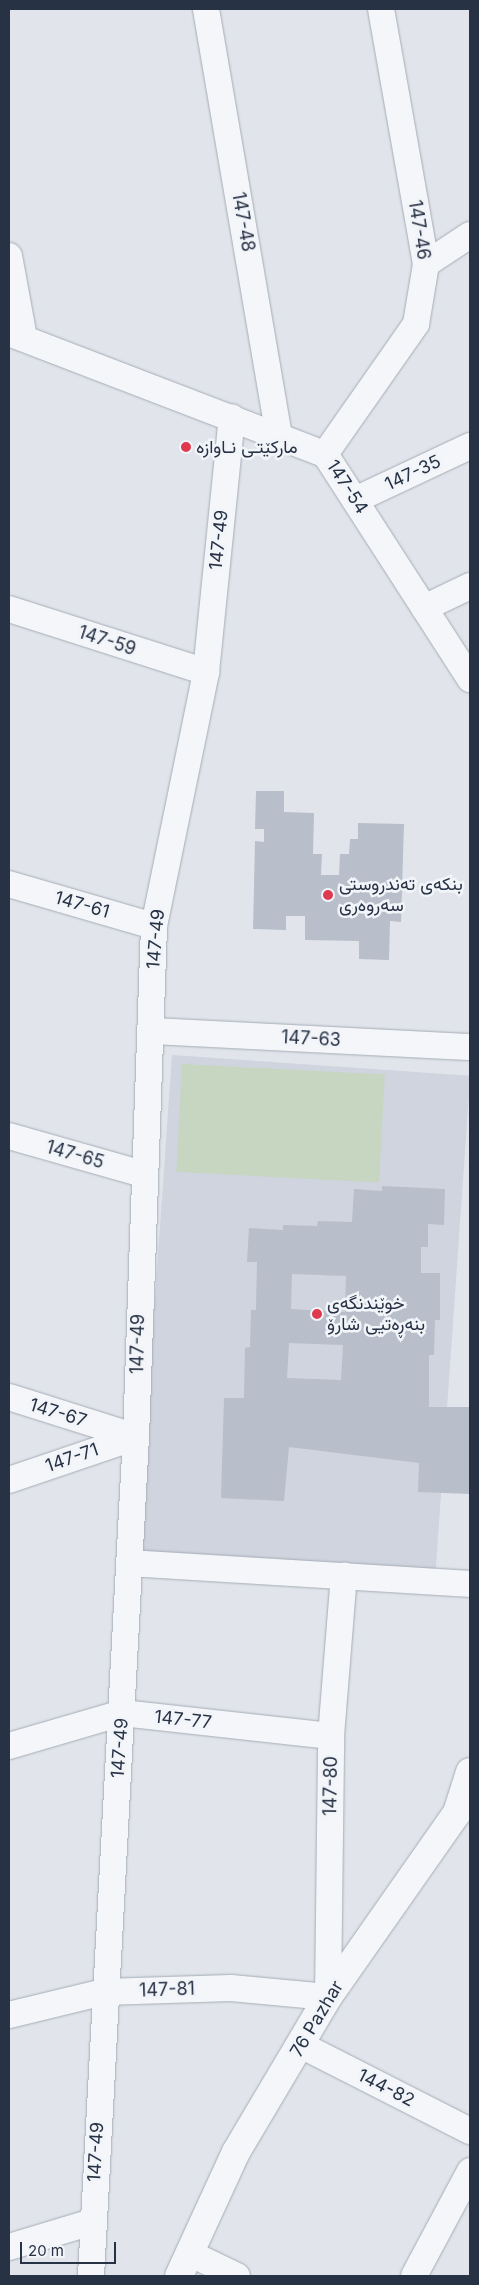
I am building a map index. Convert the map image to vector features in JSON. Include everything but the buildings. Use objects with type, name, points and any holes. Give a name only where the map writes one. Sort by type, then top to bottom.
[{"type":"street","name":"147-48","points":[[206,9],[279,436]]},
{"type":"street","name":"147-46","points":[[325,454],[416,324],[426,264],[381,9]]},
{"type":"street","points":[[426,264],[470,235]]},
{"type":"street","points":[[9,256],[16,336]]},
{"type":"street","name":"147-54","points":[[16,336],[325,454],[470,680]]},
{"type":"street","name":"147-49","points":[[91,2276],[104,1992],[122,1713],[136,1437],[142,1174],[151,1031],[154,926],[206,672],[232,417]]},
{"type":"street","name":"147-35","points":[[356,500],[470,446]]},
{"type":"street","points":[[424,608],[470,586]]},
{"type":"street","name":"147-59","points":[[9,609],[206,672]]},
{"type":"street","name":"147-61","points":[[9,884],[154,926]]},
{"type":"street","name":"147-63","points":[[151,1031],[470,1047]]},
{"type":"street","name":"147-65","points":[[9,1136],[142,1174]]},
{"type":"street","name":"147-67","points":[[9,1397],[136,1437]]},
{"type":"street","name":"147-71","points":[[9,1480],[136,1437]]},
{"type":"street","points":[[129,1563],[469,1584]]},
{"type":"street","name":"147-80","points":[[328,1997],[332,1736],[344,1576]]},
{"type":"street","name":"147-77","points":[[9,1746],[122,1713],[332,1736]]},
{"type":"street","name":"76 Pazhar","points":[[184,2265],[236,2152],[328,1997],[457,1812],[470,1772]]},
{"type":"street","name":"147-81","points":[[9,2014],[104,1992],[232,1988],[328,1997]]},
{"type":"street","name":"144-82","points":[[301,2045],[470,2131]]},
{"type":"street","points":[[414,2276],[470,2171]]},
{"type":"street","points":[[9,2247],[92,2222]]},
{"type":"street","points":[[184,2265],[237,2276]]},
{"type":"shaded area","name":"خوێندنگەی بنەڕەتیی شارۆ","points":[[172,1055],[470,1076],[436,1573],[137,1552]]},
{"type":"green space","points":[[182,1064],[385,1075],[379,1182],[176,1172]]},
{"type":"place","name":"مارکێتـی نـاوازە","points":[[186,447]]},
{"type":"place","name":"بنکەی تەندروستی سەروەری","points":[[328,895]]},
{"type":"place","name":"خوێندنگەی بنەڕەتیی شارۆ","points":[[317,1314]]}]
